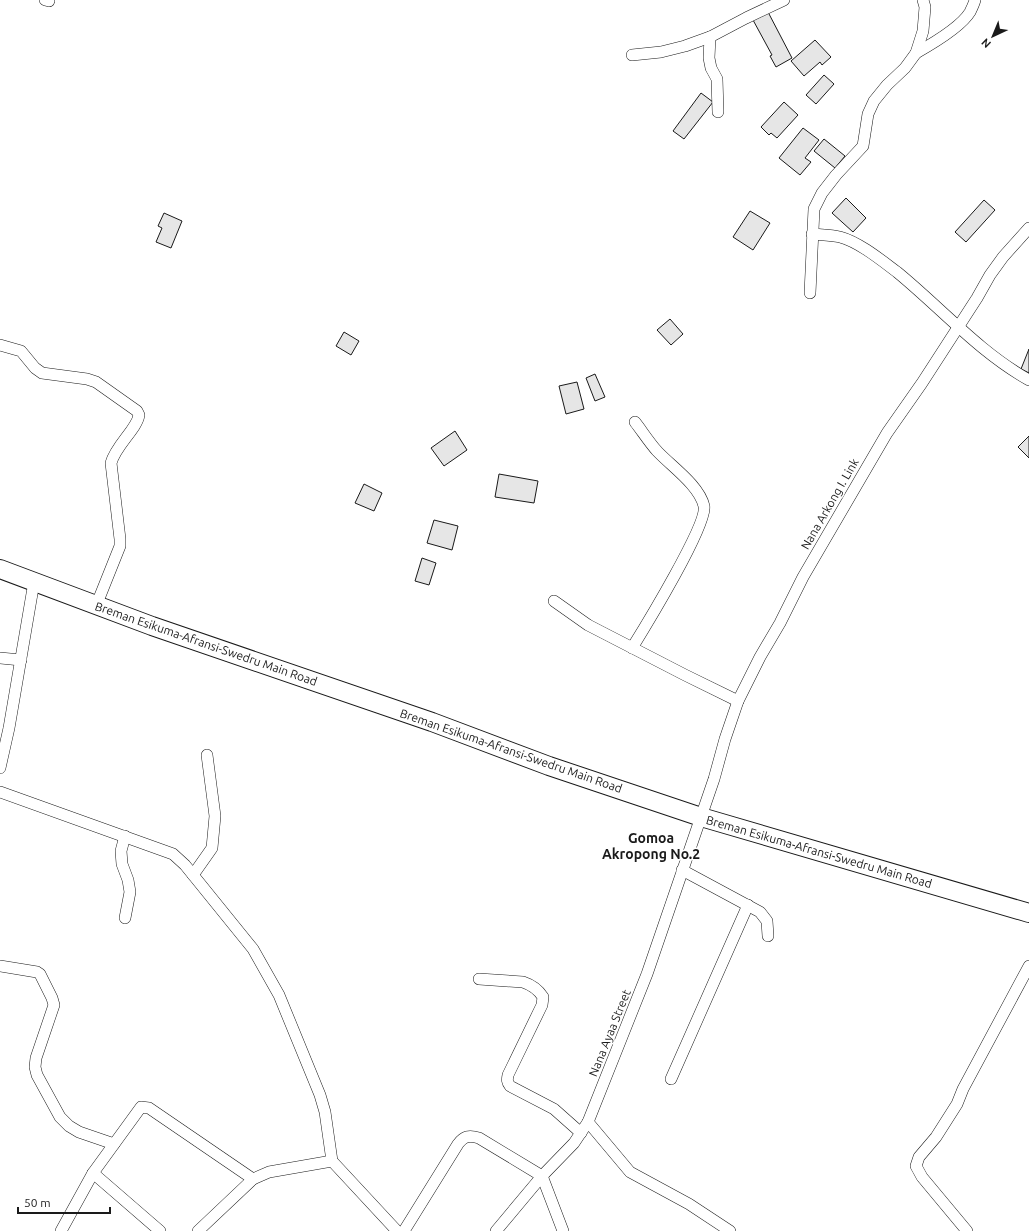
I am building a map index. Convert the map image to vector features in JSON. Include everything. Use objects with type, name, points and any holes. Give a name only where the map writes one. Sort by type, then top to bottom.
[{"type":"main road","name":"Breman Esikuma-Afransi-Swedru Main Road","points":[[0,569],[96,606],[432,722],[549,766],[701,817],[1029,913]]},
{"type":"street","points":[[632,55],[661,52],[686,46],[710,37],[784,0]]},
{"type":"street","points":[[810,293],[814,209],[822,193],[836,175],[863,146],[868,114],[874,101],[887,85],[905,68],[916,53],[923,31],[925,7],[923,0]]},
{"type":"street","points":[[916,53],[936,41],[961,22],[970,12],[975,0]]},
{"type":"street","points":[[710,37],[709,58],[711,68],[717,79],[718,112]]},
{"type":"street","name":"Nana Arkong I. Link","points":[[701,817],[738,701],[803,577],[887,433],[922,383],[977,298],[990,275],[1029,228]]},
{"type":"street","points":[[812,234],[840,237],[863,248],[888,265],[911,284],[958,327],[1007,367],[1029,380]]},
{"type":"street","points":[[0,345],[22,351],[35,368],[42,373],[87,379],[96,382],[137,411],[139,415],[136,423],[113,456],[112,463],[120,546],[96,606]]},
{"type":"street","points":[[632,648],[673,579],[701,525],[704,506],[695,488],[657,450],[635,422]]},
{"type":"street","points":[[0,768],[10,728],[34,582]]},
{"type":"street","points":[[554,601],[588,625],[738,701]]},
{"type":"street","points":[[0,658],[21,660]]},
{"type":"street","points":[[193,875],[212,848],[215,816],[207,754]]},
{"type":"street","points":[[0,792],[173,854],[185,865],[253,949],[279,995],[320,1095],[325,1112],[332,1161],[397,1231]]},
{"type":"street","name":"Nana Ayaa Street","points":[[496,1231],[542,1176],[574,1143],[588,1122],[644,981],[701,817]]},
{"type":"street","points":[[125,836],[121,851],[122,864],[128,880],[130,892],[125,918]]},
{"type":"street","points":[[682,870],[760,912],[768,921],[768,936]]},
{"type":"street","points":[[671,1079],[748,905]]},
{"type":"street","points":[[0,966],[37,972],[40,974],[52,998],[54,1005],[36,1058],[35,1067],[37,1075],[60,1117],[79,1132],[114,1144]]},
{"type":"street","points":[[967,1231],[922,1177],[916,1166],[920,1157],[936,1138],[957,1104],[963,1089],[1029,966]]},
{"type":"street","points":[[479,979],[523,982],[530,984],[539,990],[543,997],[542,1005],[508,1075],[508,1083],[510,1086],[557,1112],[581,1133]]},
{"type":"street","points":[[61,1231],[94,1173],[141,1107],[149,1108],[253,1179]]},
{"type":"street","points":[[588,1122],[630,1172],[689,1204],[730,1231]]},
{"type":"street","points":[[404,1231],[458,1144],[466,1136],[479,1138],[542,1176],[563,1231]]},
{"type":"street","points":[[198,1231],[253,1179],[269,1172],[332,1161]]},
{"type":"street","points":[[94,1173],[160,1231]]},
{"type":"building","points":[[768,12],[792,58],[776,67],[770,56],[772,55],[753,20]]},
{"type":"building","points":[[815,40],[831,57],[822,65],[820,62],[804,76],[791,61]]},
{"type":"building","points":[[824,75],[834,84],[816,104],[806,95]]},
{"type":"building","points":[[701,93],[713,102],[684,139],[673,131]]},
{"type":"building","points":[[784,102],[798,115],[777,138],[771,133],[769,135],[761,127]]},
{"type":"building","points":[[803,128],[819,140],[805,158],[811,162],[800,175],[779,158]]},
{"type":"building","points":[[824,139],[845,156],[835,168],[814,151]]},
{"type":"building","points":[[846,198],[866,218],[853,232],[832,213]]},
{"type":"building","points":[[984,200],[995,210],[966,242],[955,232]]},
{"type":"building","points":[[750,211],[770,223],[753,250],[733,237]]},
{"type":"building","points":[[164,213],[182,221],[171,248],[156,242],[162,228],[158,226]]},
{"type":"building","points":[[670,319],[683,334],[671,345],[657,330]]},
{"type":"building","points":[[344,332],[359,341],[351,355],[336,346]]},
{"type":"building","points":[[1029,349],[1029,373],[1021,369]]},
{"type":"building","points":[[595,374],[605,397],[595,401],[586,378]]},
{"type":"building","points":[[577,382],[584,409],[566,414],[559,386]]},
{"type":"building","points":[[455,431],[467,450],[444,466],[431,448]]},
{"type":"building","points":[[1029,436],[1029,458],[1018,447]]},
{"type":"building","points":[[499,474],[538,481],[534,503],[495,497]]},
{"type":"building","points":[[364,484],[382,493],[374,511],[355,503]]},
{"type":"building","points":[[434,520],[458,526],[452,550],[427,543]]},
{"type":"building","points":[[422,558],[436,563],[429,585],[415,581]]},
{"type":"district","name":"Gomoa Akropong No.2","points":[[651,846]]}]
